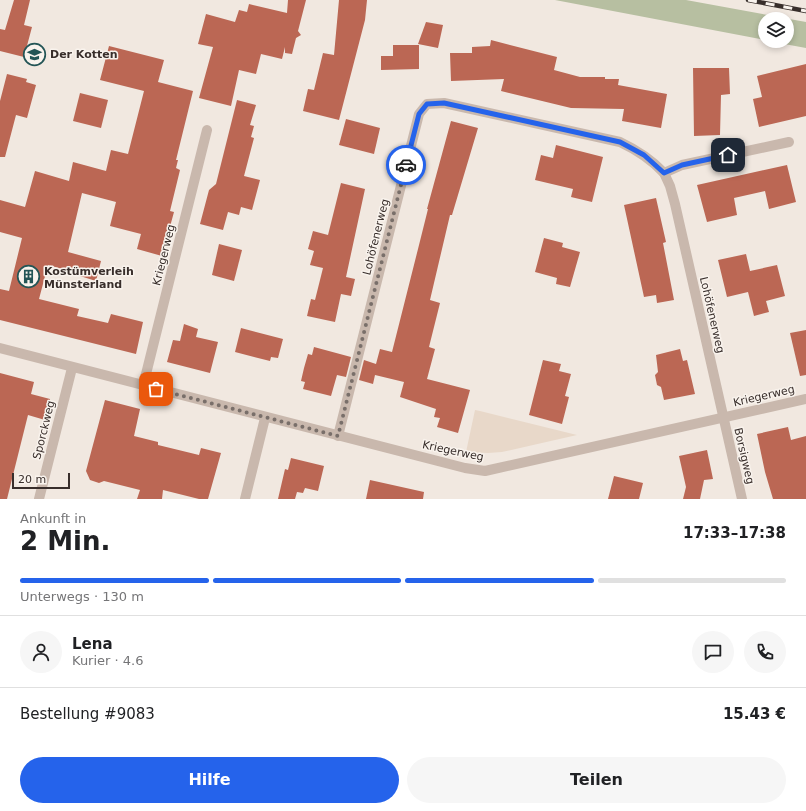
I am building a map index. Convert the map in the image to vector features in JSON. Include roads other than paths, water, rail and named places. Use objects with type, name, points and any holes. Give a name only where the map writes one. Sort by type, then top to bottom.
[{"type":"street","name":"Lohöfenerweg","points":[[338,436],[419,114],[427,104],[444,103],[620,142],[642,153],[664,173],[670,186],[675,204],[723,418]]},
{"type":"street","name":"Kriegerweg","points":[[143,386],[207,130]]},
{"type":"street","points":[[664,173],[682,165],[789,142]]},
{"type":"street","name":"Kriegerweg","points":[[0,348],[265,418],[465,468],[485,470],[806,399]]},
{"type":"street","name":"Sporckweg","points":[[39,499],[72,368]]},
{"type":"street","points":[[245,499],[265,418]]},
{"type":"street","name":"Borsigweg","points":[[723,418],[742,499]]},
{"type":"railway","points":[[748,0],[806,11]]},
{"type":"place","name":"Der Kotten","points":[[34,54]]},
{"type":"place","name":"Kostümverleih Münsterland","points":[[28,277]]}]
